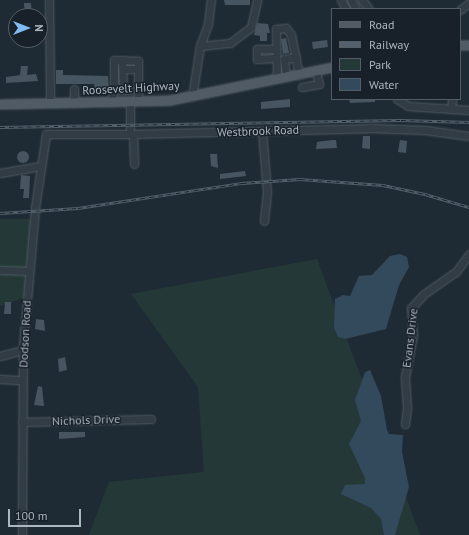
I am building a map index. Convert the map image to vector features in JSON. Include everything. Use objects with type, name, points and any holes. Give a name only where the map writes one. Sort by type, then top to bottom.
[{"type":"main road","name":"Roosevelt Highway","points":[[0,104],[134,102],[192,97],[331,67]]},
{"type":"street","points":[[49,0],[53,87],[50,103]]},
{"type":"street","points":[[192,97],[200,46],[208,24],[211,0]]},
{"type":"street","points":[[200,46],[230,43],[251,27],[257,0]]},
{"type":"street","points":[[461,9],[469,3]]},
{"type":"street","points":[[277,79],[274,58],[276,29],[286,28],[291,35],[299,74]]},
{"type":"street","points":[[274,48],[257,49],[257,59],[274,58]]},
{"type":"street","points":[[286,77],[284,59],[296,57]]},
{"type":"street","points":[[111,102],[114,90],[114,60],[138,61],[132,134],[134,164]]},
{"type":"street","points":[[122,60],[122,90]]},
{"type":"street","points":[[126,69],[138,69]]},
{"type":"street","points":[[302,87],[319,84],[316,71]]},
{"type":"street","points":[[74,89],[74,103]]},
{"type":"street","points":[[114,90],[130,90]]},
{"type":"street","points":[[397,100],[408,106],[469,110]]},
{"type":"street","points":[[451,109],[452,100]]},
{"type":"street","name":"Westbrook Road","points":[[46,134],[132,134],[370,128],[425,130],[469,136]]},
{"type":"street","points":[[262,131],[267,192],[264,221]]},
{"type":"street","name":"Dodson Road","points":[[22,535],[23,350],[29,271],[40,166],[46,134]]},
{"type":"street","points":[[0,172],[40,166]]},
{"type":"street","name":"Evans Drive","points":[[405,424],[407,407],[405,377],[413,335],[411,308],[424,294],[456,272],[469,254]]},
{"type":"street","points":[[0,270],[29,271]]},
{"type":"street","points":[[1,356],[23,350]]},
{"type":"street","points":[[0,379],[22,380]]},
{"type":"street","name":"Nichols Drive","points":[[22,422],[151,419]]},
{"type":"green space","points":[[0,219],[35,219],[32,295],[0,306]]},
{"type":"green space","points":[[317,259],[420,535],[89,535],[109,482],[204,472],[198,387],[131,294]]},
{"type":"water","points":[[400,254],[407,257],[409,267],[399,285],[386,329],[345,339],[338,337],[334,328],[335,299],[343,295],[350,296],[359,276],[372,275],[390,256]]},
{"type":"water","points":[[370,370],[381,396],[389,434],[403,435],[402,452],[409,487],[395,535],[384,535],[381,519],[371,508],[341,494],[345,485],[365,484],[365,478],[349,444],[361,421],[355,400],[365,372]]},
{"type":"building","points":[[224,0],[250,0],[250,5],[225,5]]},
{"type":"building","points":[[24,3],[31,3],[31,8],[24,8]]},
{"type":"building","points":[[257,23],[268,24],[270,33],[267,33],[267,41],[260,41],[260,36],[254,35]]},
{"type":"building","points":[[286,38],[289,53],[283,54],[281,39]]},
{"type":"building","points":[[327,40],[328,47],[313,49],[312,42]]},
{"type":"building","points":[[21,66],[28,66],[27,75],[36,74],[38,81],[6,83],[6,77],[20,75]]},
{"type":"building","points":[[56,70],[63,70],[63,75],[108,76],[109,89],[95,90],[94,84],[56,84]]},
{"type":"building","points":[[290,99],[290,107],[261,109],[261,102]]},
{"type":"building","points":[[349,100],[375,100],[375,102],[350,103]]},
{"type":"building","points":[[363,136],[370,136],[370,149],[362,148]]},
{"type":"building","points":[[336,140],[337,148],[316,149],[317,142]]},
{"type":"building","points":[[400,140],[407,141],[406,153],[398,152]]},
{"type":"building","points":[[23,151],[27,153],[29,157],[27,161],[23,163],[19,161],[17,157],[19,153]]},
{"type":"building","points":[[210,154],[217,154],[218,168],[211,166]]},
{"type":"building","points":[[245,171],[246,176],[220,179],[220,174]]},
{"type":"building","points":[[21,175],[30,176],[29,198],[23,198],[24,189],[20,189]]},
{"type":"building","points":[[5,302],[11,302],[11,314],[4,314]]},
{"type":"building","points":[[36,319],[44,320],[45,331],[35,329]]},
{"type":"building","points":[[65,357],[67,370],[59,372],[58,359]]},
{"type":"building","points":[[38,386],[42,387],[44,406],[34,405]]},
{"type":"building","points":[[59,432],[85,432],[85,437],[59,439]]},
{"type":"railway","points":[[0,127],[401,120],[469,122]]},
{"type":"railway","points":[[0,213],[78,208],[242,183],[300,179],[383,185],[425,194],[469,207]]}]
